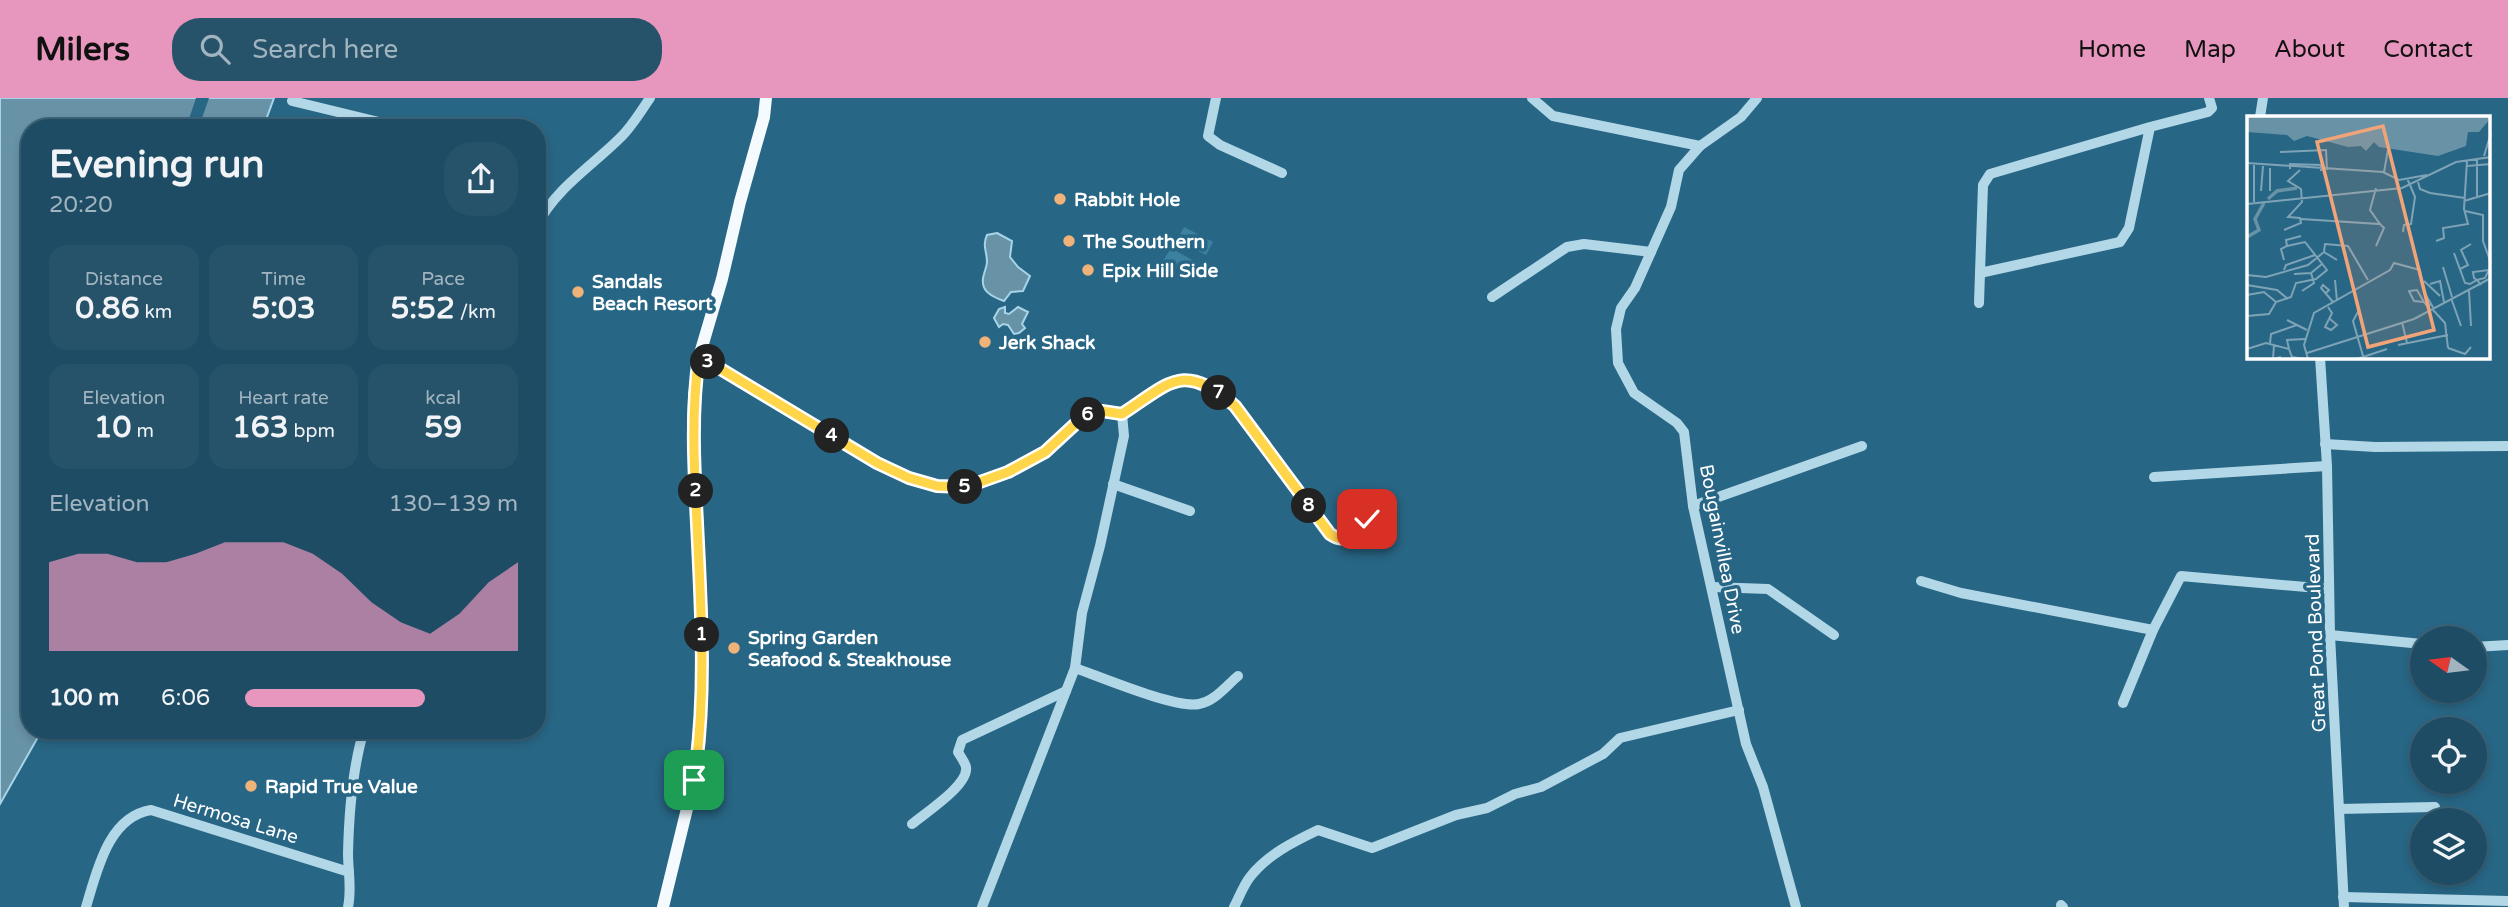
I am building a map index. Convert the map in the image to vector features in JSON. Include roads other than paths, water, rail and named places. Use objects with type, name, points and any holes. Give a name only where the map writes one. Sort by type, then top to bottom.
[{"type":"main road","points":[[663,907],[694,780],[700,734],[702,623],[693,430],[699,356],[722,279],[764,117],[766,98]]},
{"type":"street","points":[[546,207],[622,136],[650,98]]},
{"type":"street","points":[[1216,98],[1208,136],[1220,145],[1282,173]]},
{"type":"street","points":[[1532,98],[1553,116],[1700,146]]},
{"type":"street","name":"Bougainvillea Drive","points":[[1757,98],[1741,117],[1700,146],[1679,170],[1671,207],[1636,288],[1621,308],[1616,329],[1618,363],[1634,393],[1677,423],[1684,432],[1693,506],[1746,744],[1763,787],[1796,907]]},
{"type":"street","points":[[1979,303],[1983,185],[1990,174],[2150,127],[2208,113],[2212,108],[2209,98]]},
{"type":"street","points":[[2260,116],[2263,98]]},
{"type":"street","points":[[292,101],[370,119]]},
{"type":"street","points":[[1980,273],[2120,242],[2129,228],[2150,127]]},
{"type":"street","points":[[1492,297],[1567,247],[1584,244],[1651,252]]},
{"type":"street","points":[[699,356],[877,463],[909,478],[937,486],[966,487],[1008,472],[1045,452],[1084,416],[1102,411],[1122,414],[1171,382],[1189,379],[1217,391],[1235,406],[1330,534],[1335,537],[1352,536],[1367,519]]},
{"type":"street","name":"Great Pond Boulevard","points":[[2320,359],[2327,466],[2330,635],[2344,902]]},
{"type":"street","points":[[982,907],[1075,668],[1082,612],[1125,436],[1122,414]]},
{"type":"street","points":[[2325,444],[2375,447],[2508,446]]},
{"type":"street","points":[[1693,506],[1862,446]]},
{"type":"street","points":[[2154,477],[2327,466]]},
{"type":"street","points":[[1113,484],[1190,511]]},
{"type":"street","points":[[2123,703],[2153,630],[2181,576],[2329,589]]},
{"type":"street","points":[[1921,581],[1961,593],[2153,630]]},
{"type":"street","points":[[1712,587],[1768,589],[1834,635]]},
{"type":"street","points":[[2330,635],[2410,643]]},
{"type":"street","points":[[2487,646],[2508,645]]},
{"type":"street","points":[[1075,668],[1173,701],[1197,705],[1213,698],[1238,676]]},
{"type":"street","points":[[912,824],[957,787],[965,777],[966,766],[958,752],[962,740],[1066,691]]},
{"type":"street","points":[[1234,907],[1250,878],[1269,859],[1288,844],[1318,830],[1372,848],[1456,815],[1487,808],[1516,794],[1541,787],[1603,754],[1620,738],[1739,710]]},
{"type":"street","points":[[348,907],[348,855],[354,769],[362,739]]},
{"type":"street","points":[[2339,809],[2435,807]]},
{"type":"street","name":"Hermosa Lane","points":[[86,907],[99,862],[118,829],[137,812],[151,810],[349,872]]},
{"type":"street","points":[[2344,902],[2508,901]]},
{"type":"place","name":"Rabbit Hole","points":[[1060,199]]},
{"type":"place","name":"The Southern","points":[[1069,241]]},
{"type":"place","name":"Epix Hill Side","points":[[1088,270]]},
{"type":"place","name":"Sandals Beach Resort","points":[[578,292]]},
{"type":"place","name":"Jerk Shack","points":[[985,342]]},
{"type":"place","name":"Spring Garden Seafood & Steakhouse","points":[[734,648]]},
{"type":"place","name":"Rapid True Value","points":[[251,786]]}]
